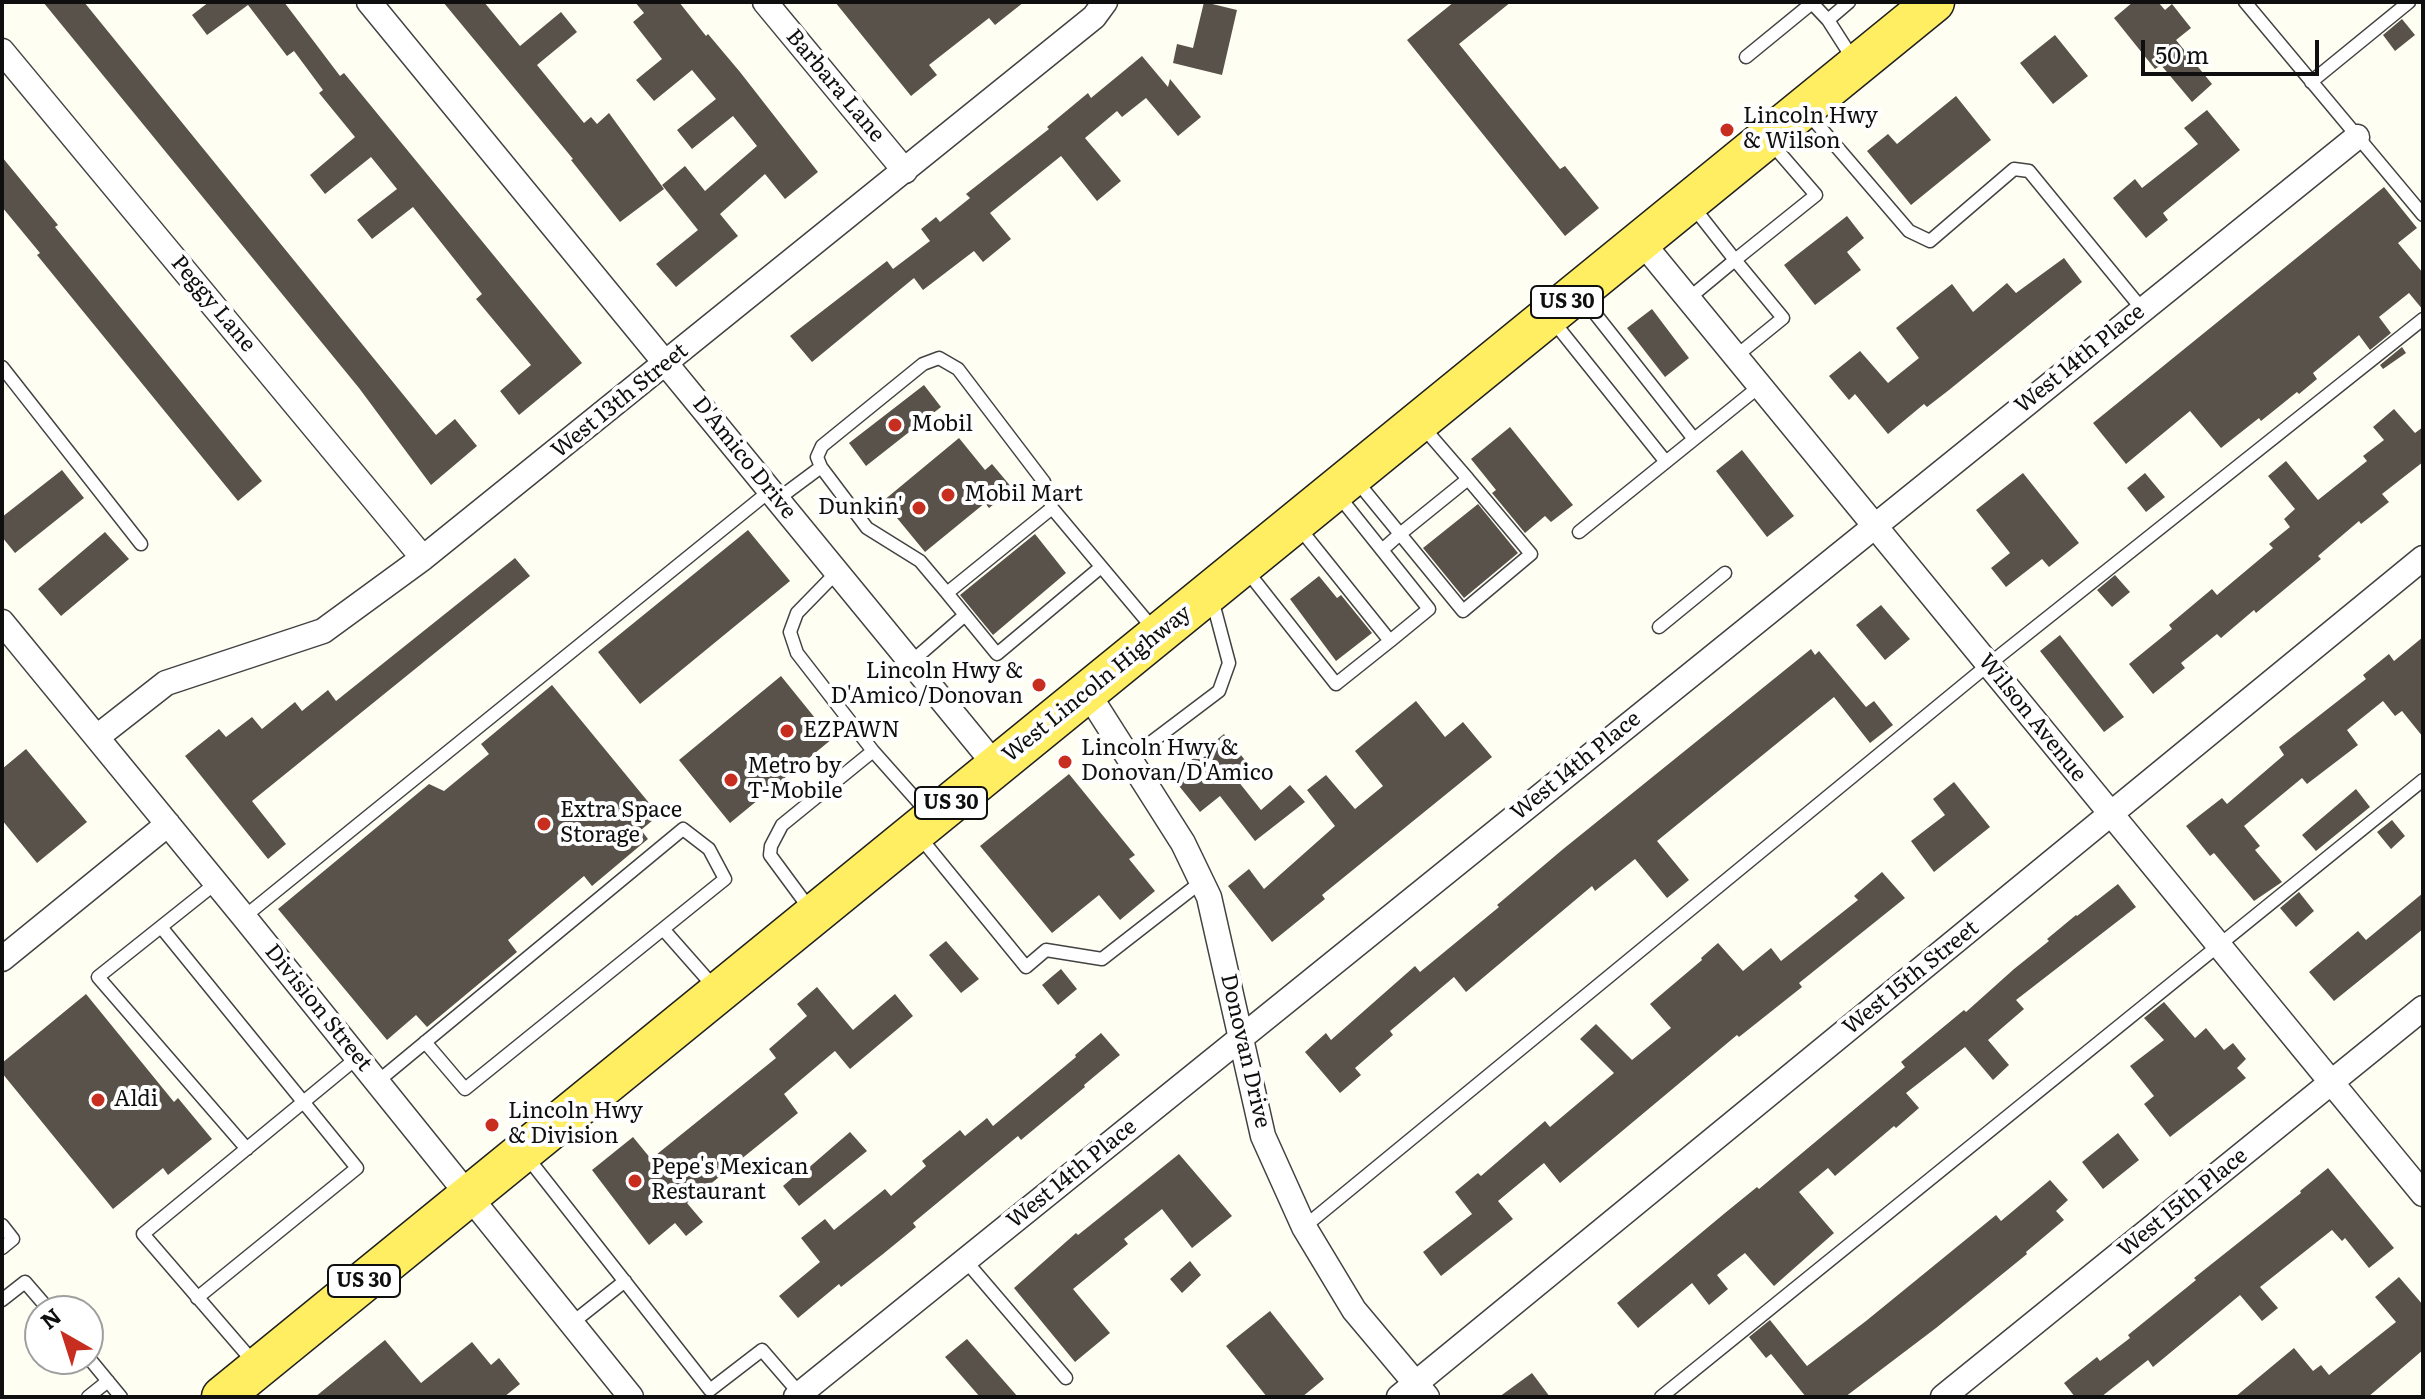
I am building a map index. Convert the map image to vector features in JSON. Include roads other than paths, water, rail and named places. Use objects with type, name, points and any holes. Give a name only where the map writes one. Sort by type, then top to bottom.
[{"type":"main road","name":"West Lincoln Highway","points":[[222,1397],[1934,2]]},
{"type":"street","name":"D'Amico Drive","points":[[369,2],[996,766]]},
{"type":"street","name":"Barbara Lane","points":[[765,2],[905,171]]},
{"type":"street","name":"West 13th Street","points":[[97,737],[166,683],[323,631],[423,558],[667,363],[1094,17],[1105,2]]},
{"type":"street","name":"Peggy Lane","points":[[2,51],[423,558]]},
{"type":"street","name":"West 14th Place","points":[[798,1396],[2357,137]]},
{"type":"street","name":"Wilson Avenue","points":[[1641,241],[2423,1194]]},
{"type":"street","name":"West 15th Street","points":[[1414,1392],[2423,558]]},
{"type":"street","name":"Division Street","points":[[2,622],[631,1397]]},
{"type":"street","name":"Donovan Drive","points":[[1087,692],[1183,843],[1209,897],[1263,1136],[1304,1227],[1354,1310],[1414,1392]]},
{"type":"street","points":[[2,959],[168,824]]},
{"type":"street","name":"West 15th Place","points":[[1943,1397],[2423,1008]]},
{"type":"lane","points":[[1828,20],[1849,2]]},
{"type":"lane","points":[[2245,2],[2423,215]]},
{"type":"lane","points":[[2311,82],[2409,2]]},
{"type":"lane","points":[[1746,57],[1811,3],[1828,20],[1857,65]]},
{"type":"lane","points":[[1804,109],[1909,231],[1930,241],[2014,169],[2029,171],[2142,309]]},
{"type":"lane","points":[[1688,299],[1816,195],[1767,138]]},
{"type":"lane","points":[[1689,202],[1783,318],[1735,357]]},
{"type":"lane","points":[[1563,304],[1694,439]]},
{"type":"lane","points":[[1563,304],[1666,462]]},
{"type":"lane","points":[[1304,1227],[1988,665],[2423,319]]},
{"type":"lane","points":[[1101,567],[997,654],[920,561],[867,528],[821,467],[817,457],[822,446],[923,364],[939,358],[958,369],[1044,482],[1052,508],[1158,634]]},
{"type":"lane","points":[[2,367],[141,544]]},
{"type":"lane","points":[[1579,532],[1760,386]]},
{"type":"lane","points":[[1344,483],[1400,534],[1463,611],[1531,554],[1419,422]]},
{"type":"lane","points":[[244,917],[774,495],[821,467]]},
{"type":"lane","points":[[1382,550],[1468,479]]},
{"type":"lane","points":[[1242,566],[1336,684],[1390,641],[1429,609],[1382,550],[1344,483]]},
{"type":"lane","points":[[947,593],[1052,508]]},
{"type":"lane","points":[[1295,523],[1390,641]]},
{"type":"lane","points":[[837,572],[797,613],[790,632],[797,653],[873,751],[1026,967],[1046,950],[1102,959],[1201,882]]},
{"type":"lane","points":[[1659,627],[1725,573]]},
{"type":"lane","points":[[1129,759],[1219,691],[1229,663],[1210,592]]},
{"type":"lane","points":[[911,662],[965,615]]},
{"type":"lane","points":[[814,914],[770,855],[771,846],[782,825],[873,751]]},
{"type":"lane","points":[[1661,1397],[2423,780]]},
{"type":"lane","points":[[377,1082],[425,1042],[683,829],[709,849],[725,879],[465,1089],[425,1042]]},
{"type":"lane","points":[[216,883],[98,977],[247,1149]]},
{"type":"lane","points":[[161,927],[357,1168],[197,1298]]},
{"type":"lane","points":[[663,929],[719,992]]},
{"type":"lane","points":[[258,1367],[143,1234],[358,1057]]},
{"type":"lane","points":[[523,1152],[710,1390],[762,1350],[798,1396]]},
{"type":"lane","points":[[2,1225],[13,1239],[2,1248]]},
{"type":"lane","points":[[965,1260],[1066,1378]]},
{"type":"lane","points":[[572,1323],[625,1281]]},
{"type":"lane","points":[[2,1300],[25,1282],[36,1295]]},
{"type":"lane","points":[[103,1375],[121,1397]]},
{"type":"lane","points":[[88,1397],[108,1381]]},
{"type":"place","name":"Lincoln Hwy & Wilson","points":[[1727,130]]},
{"type":"place","name":"Mobil","points":[[895,425]]},
{"type":"place","name":"Mobil Mart","points":[[948,495]]},
{"type":"place","name":"Dunkin'","points":[[919,508]]},
{"type":"place","name":"Lincoln Hwy & D'Amico/Donovan","points":[[1039,685]]},
{"type":"place","name":"EZPAWN","points":[[787,731]]},
{"type":"place","name":"Lincoln Hwy & Donovan/D'Amico","points":[[1065,762]]},
{"type":"place","name":"Metro by T-Mobile","points":[[731,780]]},
{"type":"place","name":"Extra Space Storage","points":[[544,824]]},
{"type":"place","name":"Aldi","points":[[98,1100]]},
{"type":"place","name":"Lincoln Hwy & Division","points":[[492,1125]]},
{"type":"place","name":"Pepe's Mexican Restaurant","points":[[635,1181]]}]
